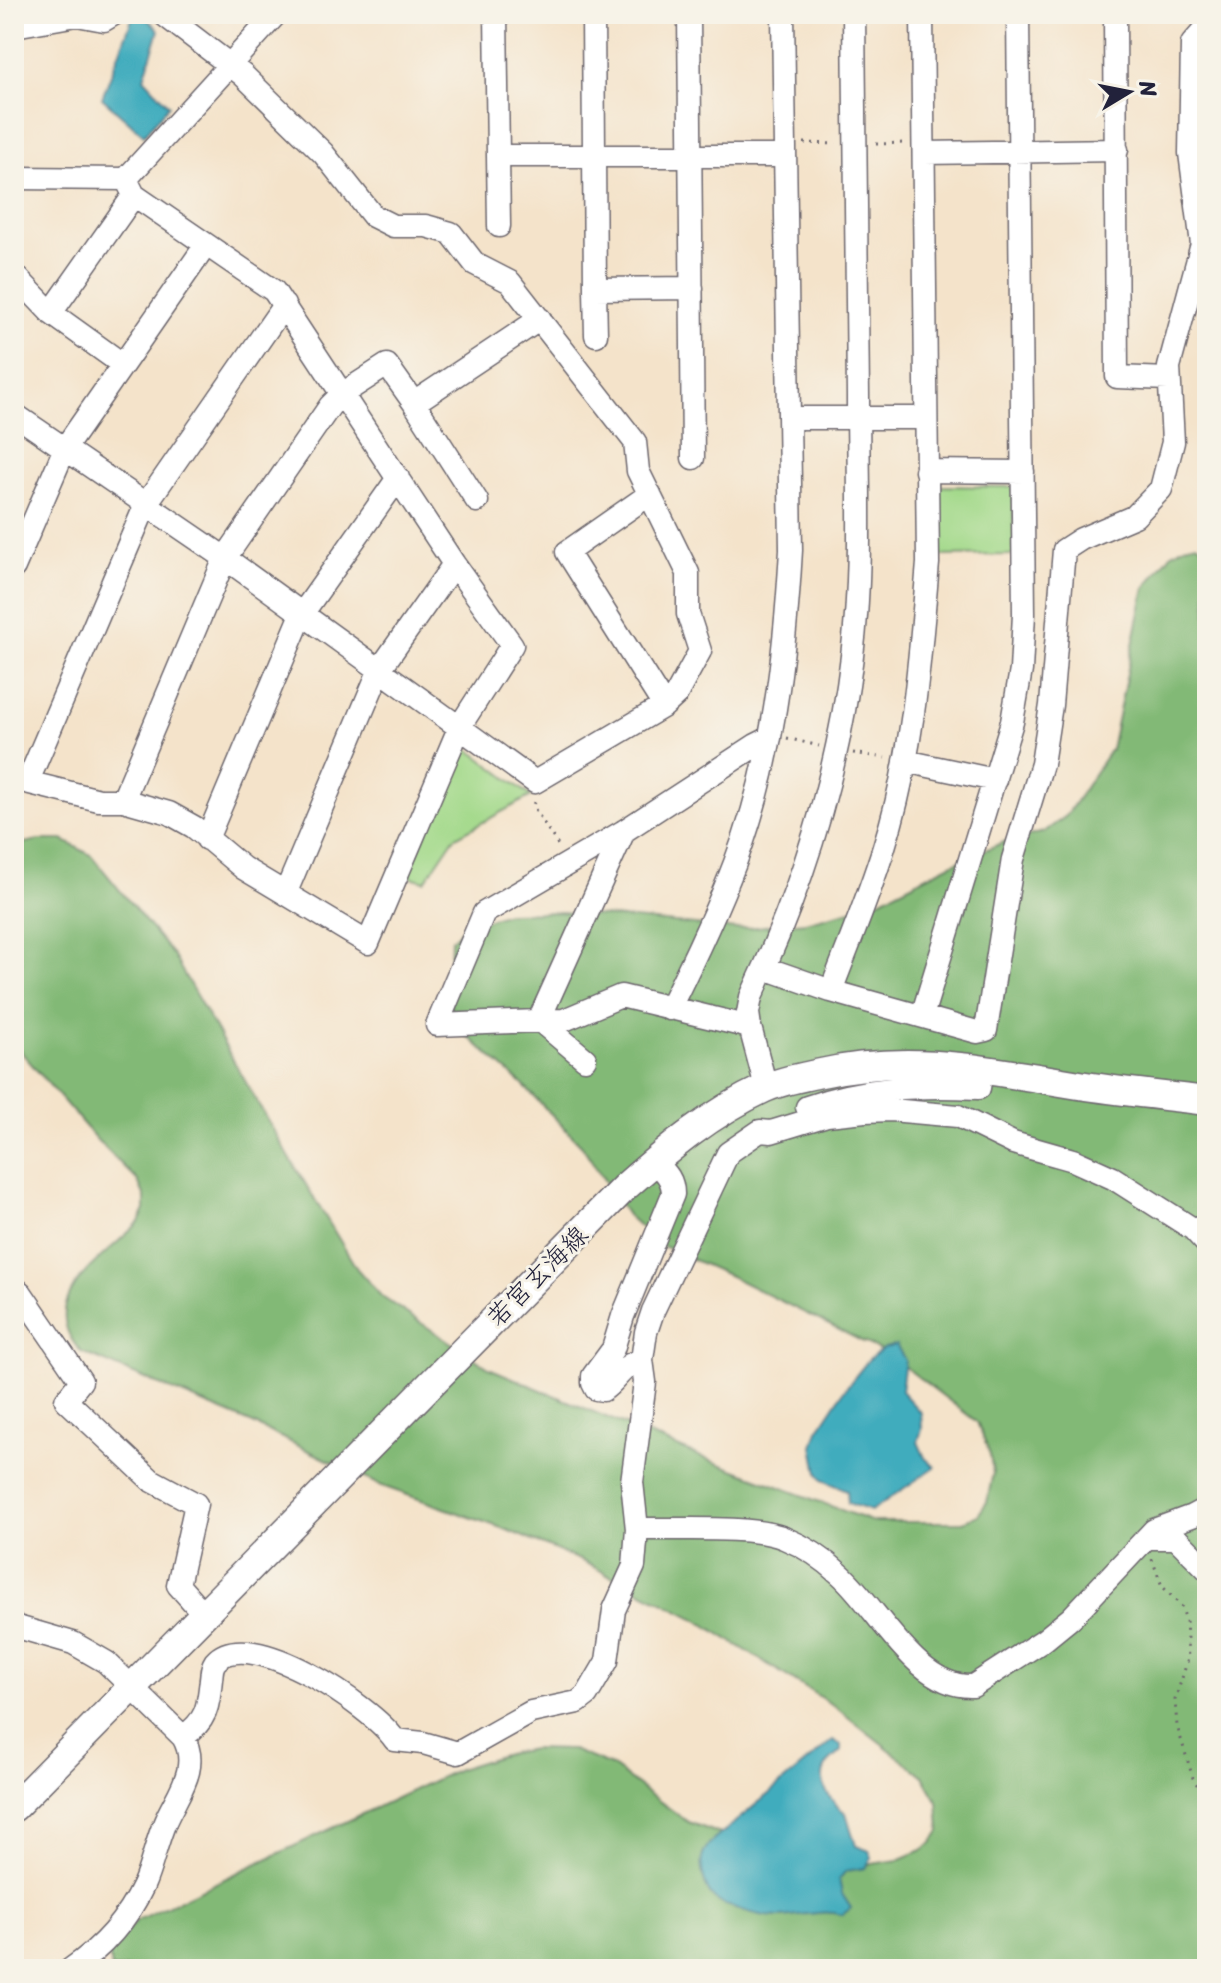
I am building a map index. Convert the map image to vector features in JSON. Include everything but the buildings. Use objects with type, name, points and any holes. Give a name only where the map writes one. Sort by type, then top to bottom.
[{"type":"main road","name":"若宮玄海線","points":[[14,1807],[614,1198],[654,1161],[719,1112],[766,1087],[839,1069],[882,1063],[924,1063],[982,1069],[1119,1091],[1207,1101]]},
{"type":"street","points":[[14,23],[20,25],[77,15],[104,20],[114,14]]},
{"type":"street","points":[[14,414],[225,558],[535,782],[664,706],[676,695],[700,651],[688,614],[688,573],[638,471],[635,442],[510,282],[475,264],[451,233],[426,226],[393,226],[373,216],[323,153],[243,75],[163,14]]},
{"type":"street","points":[[51,313],[130,187],[228,66],[276,14]]},
{"type":"street","points":[[496,14],[499,226]]},
{"type":"street","points":[[593,14],[596,335]]},
{"type":"street","points":[[689,14],[693,458]]},
{"type":"street","points":[[669,1009],[736,861],[771,736],[787,623],[791,550],[783,14]]},
{"type":"street","points":[[766,1087],[750,1027],[748,1013],[751,997],[798,889],[820,818],[837,751],[855,623],[858,417],[854,14]]},
{"type":"street","points":[[831,991],[884,846],[905,761],[922,643],[928,563],[922,14]]},
{"type":"street","points":[[922,1016],[1012,722],[1021,670],[1024,614],[1018,14]]},
{"type":"street","points":[[1115,14],[1117,377],[1168,379]]},
{"type":"street","points":[[765,968],[831,991],[977,1032],[986,1030],[1013,859],[1044,749],[1051,705],[1064,550],[1081,539],[1135,516],[1161,489],[1173,442],[1169,367],[1202,244],[1190,153],[1191,54],[1192,44],[1207,27]]},
{"type":"street","points":[[924,153],[1117,150]]},
{"type":"street","points":[[498,156],[784,156]]},
{"type":"street","points":[[14,178],[130,187],[206,245],[274,291],[284,305],[454,564],[512,645],[460,726],[368,943],[243,868],[194,827],[169,813],[123,800],[99,800],[21,780],[146,504],[284,305]]},
{"type":"street","points":[[14,567],[65,448],[206,245]]},
{"type":"street","points":[[14,274],[51,313],[122,364]]},
{"type":"street","points":[[595,289],[692,288]]},
{"type":"street","points":[[414,403],[540,319]]},
{"type":"street","points":[[123,800],[225,558],[330,406],[342,394],[387,365],[477,501]]},
{"type":"street","points":[[790,418],[925,418]]},
{"type":"street","points":[[926,471],[1023,472]]},
{"type":"street","points":[[207,839],[302,614],[398,478]]},
{"type":"street","points":[[650,494],[567,552],[664,706]]},
{"type":"street","points":[[286,892],[380,669],[454,564]]},
{"type":"street","points":[[750,1027],[621,996],[564,1020],[437,1025],[484,913],[624,831],[771,736]]},
{"type":"street","points":[[905,761],[995,780]]},
{"type":"street","points":[[539,1020],[624,831]]},
{"type":"street","points":[[539,1020],[585,1059]]},
{"type":"street","points":[[183,1737],[200,1724],[209,1703],[212,1666],[223,1655],[240,1650],[294,1667],[330,1686],[371,1713],[395,1740],[423,1743],[458,1753],[531,1712],[578,1702],[587,1695],[607,1661],[614,1610],[634,1566],[637,1529],[633,1515],[632,1482],[645,1382],[642,1360],[653,1311],[708,1201],[728,1153],[788,1114],[815,1104],[879,1089],[935,1086],[979,1088],[982,1069]]},
{"type":"street","points":[[760,1131],[771,1132],[827,1115],[865,1111],[958,1116],[1013,1143],[1073,1160],[1113,1178],[1193,1229],[1207,1244]]},
{"type":"street","points":[[642,1360],[622,1369],[603,1390],[596,1389],[593,1376],[613,1349],[623,1316],[673,1194],[669,1175],[654,1161]]},
{"type":"street","points":[[14,1287],[81,1381],[66,1400],[151,1480],[196,1504],[178,1585],[203,1613]]},
{"type":"street","points":[[637,1529],[780,1536],[842,1576],[925,1668],[942,1680],[960,1687],[973,1686],[1044,1640],[1071,1618],[1154,1530],[1207,1508]]},
{"type":"street","points":[[1146,1538],[1176,1538],[1207,1569]]},
{"type":"street","points":[[14,1626],[73,1643],[106,1662],[183,1737],[190,1749],[191,1770],[165,1823],[144,1884],[114,1932],[71,1969]]},
{"type":"path","points":[[771,736],[837,751],[905,761]]},
{"type":"path","points":[[535,782],[533,806],[567,862]]},
{"type":"path","points":[[1146,1538],[1162,1586],[1181,1606],[1186,1620],[1188,1659],[1175,1700],[1177,1726],[1193,1778],[1207,1801]]},
{"type":"green space","points":[[935,486],[1013,487],[1014,555],[936,556]]},
{"type":"green space","points":[[1197,543],[1207,551],[1207,1969],[112,1969],[108,1952],[137,1920],[458,1769],[510,1753],[533,1749],[572,1750],[611,1766],[688,1822],[757,1847],[852,1867],[898,1860],[932,1843],[940,1831],[938,1802],[923,1776],[834,1706],[696,1619],[582,1561],[507,1530],[382,1486],[253,1424],[81,1352],[68,1332],[65,1314],[69,1297],[93,1265],[139,1222],[145,1210],[145,1197],[138,1181],[97,1140],[14,1044],[14,845],[39,840],[63,840],[91,855],[173,955],[357,1269],[382,1297],[489,1368],[706,1459],[873,1522],[963,1522],[978,1515],[987,1502],[993,1473],[990,1455],[977,1422],[888,1354],[660,1245],[627,1215],[582,1146],[522,1084],[455,1025],[449,1000],[451,940],[463,928],[507,913],[562,912],[736,929],[805,922],[870,905],[949,865],[1004,842],[1044,832],[1066,816],[1111,749],[1145,588],[1171,554]]},
{"type":"green space","points":[[463,745],[531,796],[454,838],[425,881],[407,876]]},
{"type":"water","points":[[134,14],[142,14],[159,30],[144,78],[169,105],[144,135],[102,98]]},
{"type":"water","points":[[896,1345],[905,1360],[901,1391],[921,1413],[922,1429],[918,1442],[925,1458],[935,1467],[871,1511],[848,1503],[847,1490],[822,1480],[813,1446],[818,1430],[870,1358]]},
{"type":"water","points":[[833,1740],[841,1745],[841,1751],[826,1766],[824,1786],[831,1799],[846,1813],[856,1846],[870,1851],[872,1858],[865,1868],[846,1871],[839,1879],[842,1894],[851,1908],[842,1915],[819,1913],[773,1917],[717,1901],[708,1890],[702,1869],[702,1857],[709,1844]]}]
